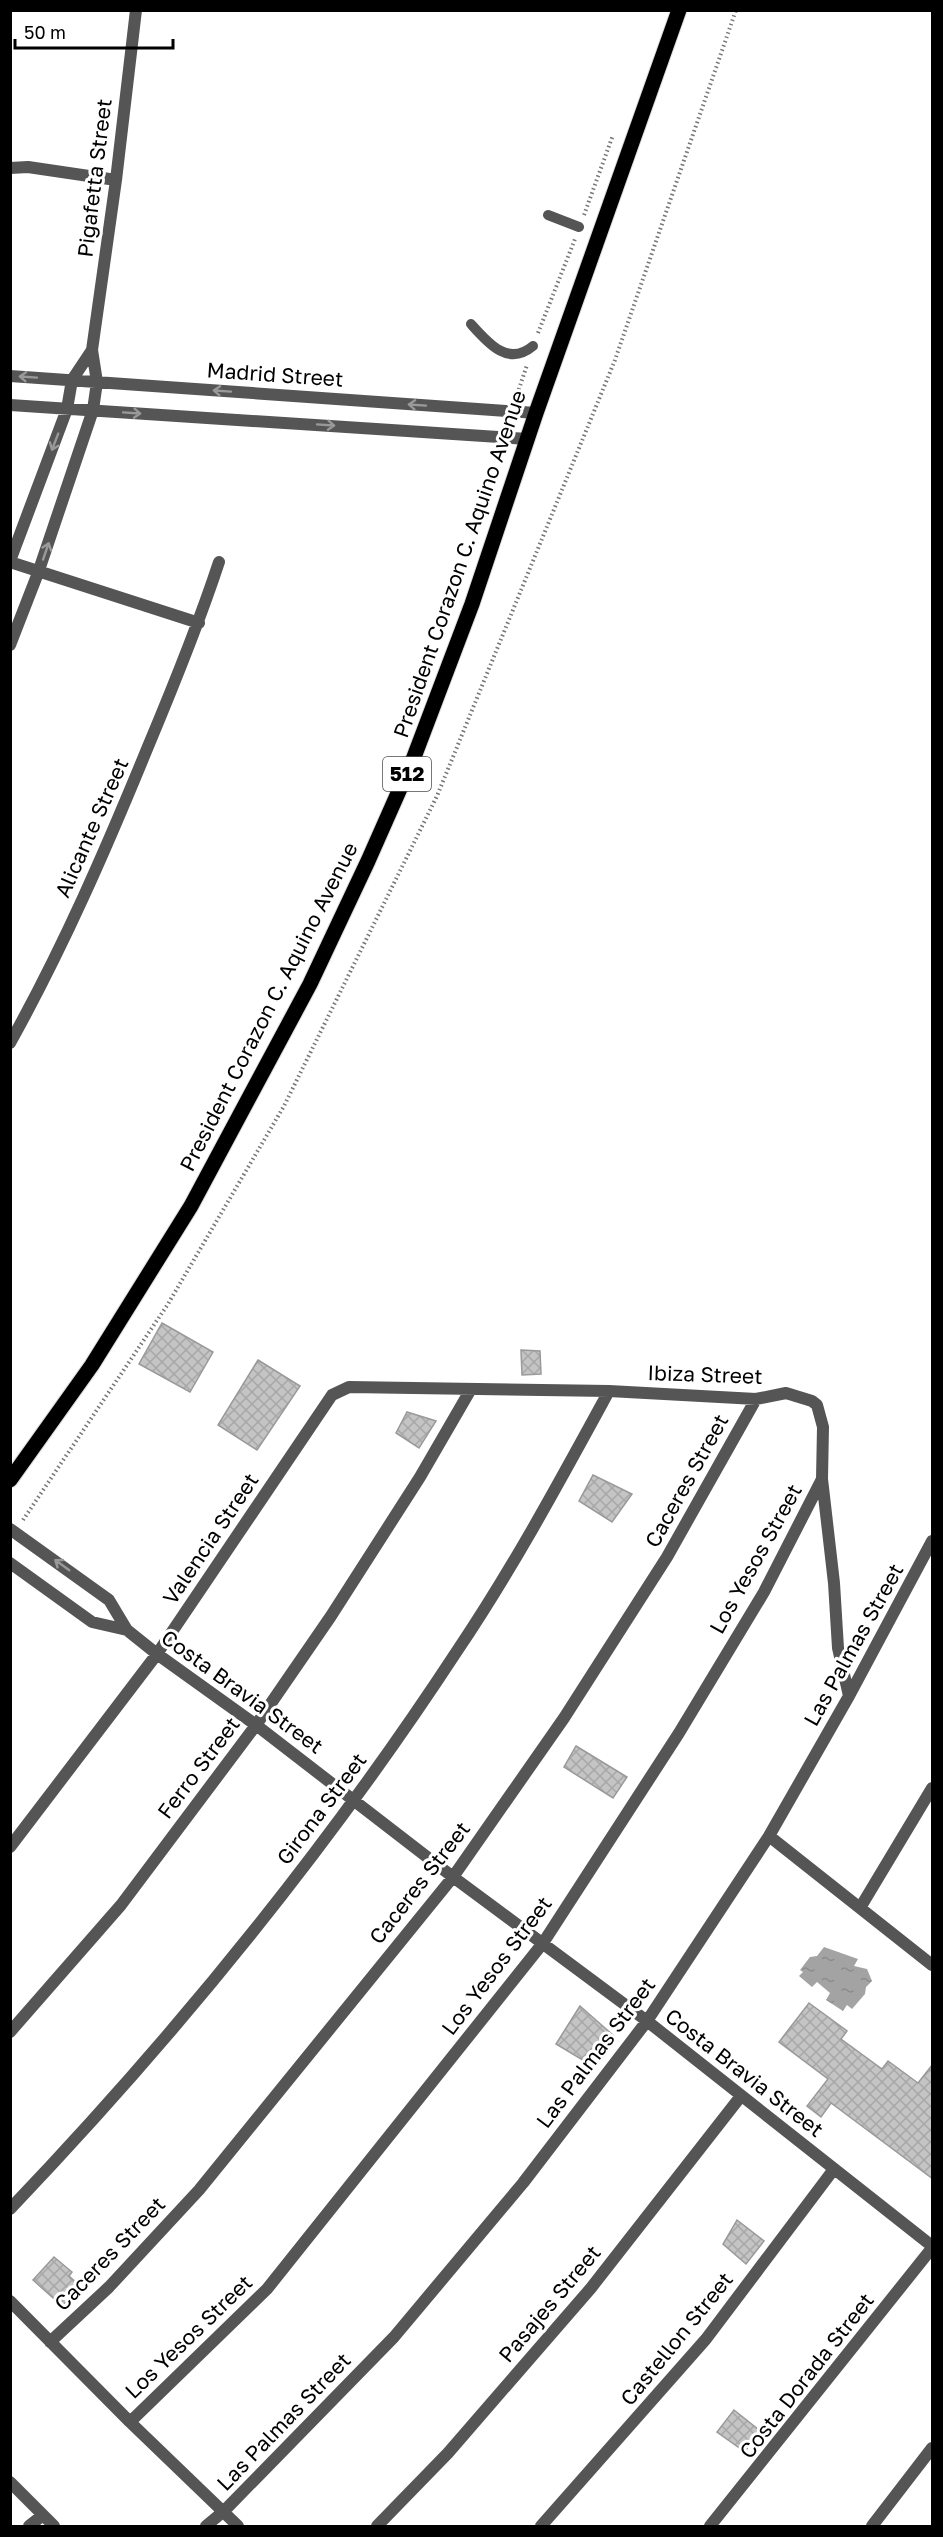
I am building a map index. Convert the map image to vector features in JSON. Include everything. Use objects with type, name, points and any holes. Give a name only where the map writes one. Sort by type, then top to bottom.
[{"type":"main road","name":"President Corazon C. Aquino Avenue","points":[[10,1480],[92,1365],[191,1206],[310,984],[414,757],[472,604],[536,413],[679,10]]},
{"type":"street","name":"Pigafetta Street","points":[[92,350],[116,180],[136,10]]},
{"type":"street","points":[[13,167],[28,167],[116,180]]},
{"type":"street","points":[[92,350],[72,380],[68,409],[10,562],[38,573],[199,623]]},
{"type":"street","points":[[10,645],[38,573],[93,410],[97,382],[92,350]]},
{"type":"street","name":"Madrid Street","points":[[10,376],[536,413]]},
{"type":"street","points":[[10,405],[528,439]]},
{"type":"street","name":"Alicante Street","points":[[10,1042],[46,979],[115,829],[199,623],[219,562]]},
{"type":"street","name":"Ibiza Street","points":[[332,1395],[349,1387],[609,1391],[756,1399],[786,1393],[805,1397],[817,1405],[823,1427],[822,1479],[834,1583],[838,1648],[849,1696]]},
{"type":"street","name":"Ferro Street","points":[[10,2031],[121,1905],[256,1725],[331,1616],[420,1477],[471,1389]]},
{"type":"street","name":"Girona Street","points":[[10,2209],[96,2119],[226,1966],[355,1800],[458,1650],[545,1509],[609,1391]]},
{"type":"street","name":"Valencia Street","points":[[10,1847],[157,1654],[332,1395]]},
{"type":"street","name":"Caceres Street","points":[[50,2342],[109,2287],[199,2190],[453,1877],[564,1718],[667,1557],[756,1399]]},
{"type":"street","name":"Los Yesos Street","points":[[130,2422],[267,2289],[543,1943],[685,1723],[764,1592],[822,1479]]},
{"type":"street","name":"Costa Bravia Street","points":[[10,1529],[109,1600],[127,1630],[157,1654],[256,1725],[453,1877],[647,2021],[933,2247]]},
{"type":"street","name":"Las Palmas Street","points":[[206,2526],[224,2511],[394,2337],[523,2183],[647,2021],[769,1836],[849,1696],[933,1541]]},
{"type":"street","name":"Costa Bravia Street","points":[[10,1563],[92,1622],[127,1630]]},
{"type":"street","points":[[860,1908],[933,1788]]},
{"type":"street","points":[[769,1836],[933,1965]]},
{"type":"street","name":"Pasajes Street","points":[[377,2526],[448,2453],[591,2288],[741,2096]]},
{"type":"street","name":"Castellon Street","points":[[541,2526],[706,2339],[834,2169]]},
{"type":"street","name":"Costa Dorada Street","points":[[710,2526],[822,2390],[933,2247]]},
{"type":"street","points":[[10,2301],[130,2422],[238,2526]]},
{"type":"street","points":[[872,2526],[933,2448]]},
{"type":"street","points":[[10,2482],[54,2526]]},
{"type":"street","points":[[29,2526],[43,2514]]},
{"type":"lane","points":[[548,215],[579,226]]},
{"type":"lane","points":[[471,324],[490,345],[513,356],[524,353],[533,346]]},
{"type":"water","points":[[824,1947],[858,1959],[854,1966],[867,1969],[872,1981],[866,1987],[865,1994],[852,2009],[847,2005],[843,2011],[826,2000],[830,1993],[817,1982],[812,1987],[799,1976],[803,1972],[800,1970],[810,1957],[817,1956]]},
{"type":"building","points":[[162,1323],[213,1352],[190,1392],[139,1364]]},
{"type":"building","points":[[521,1350],[540,1351],[541,1374],[522,1375]]},
{"type":"building","points":[[258,1360],[300,1386],[257,1450],[218,1425]]},
{"type":"building","points":[[407,1412],[436,1421],[419,1448],[396,1433]]},
{"type":"building","points":[[593,1475],[632,1494],[612,1522],[579,1501]]},
{"type":"building","points":[[576,1746],[627,1777],[613,1798],[564,1767]]},
{"type":"building","points":[[809,2003],[847,2031],[841,2039],[882,2069],[888,2061],[918,2083],[933,2064],[933,2179],[831,2103],[821,2117],[807,2106],[828,2079],[779,2042]]},
{"type":"building","points":[[580,2006],[614,2036],[591,2065],[556,2044]]},
{"type":"building","points":[[737,2220],[764,2241],[746,2264],[723,2244]]},
{"type":"building","points":[[54,2257],[72,2272],[69,2276],[80,2286],[62,2306],[33,2280]]},
{"type":"building","points":[[734,2410],[759,2430],[745,2452],[717,2432]]}]
